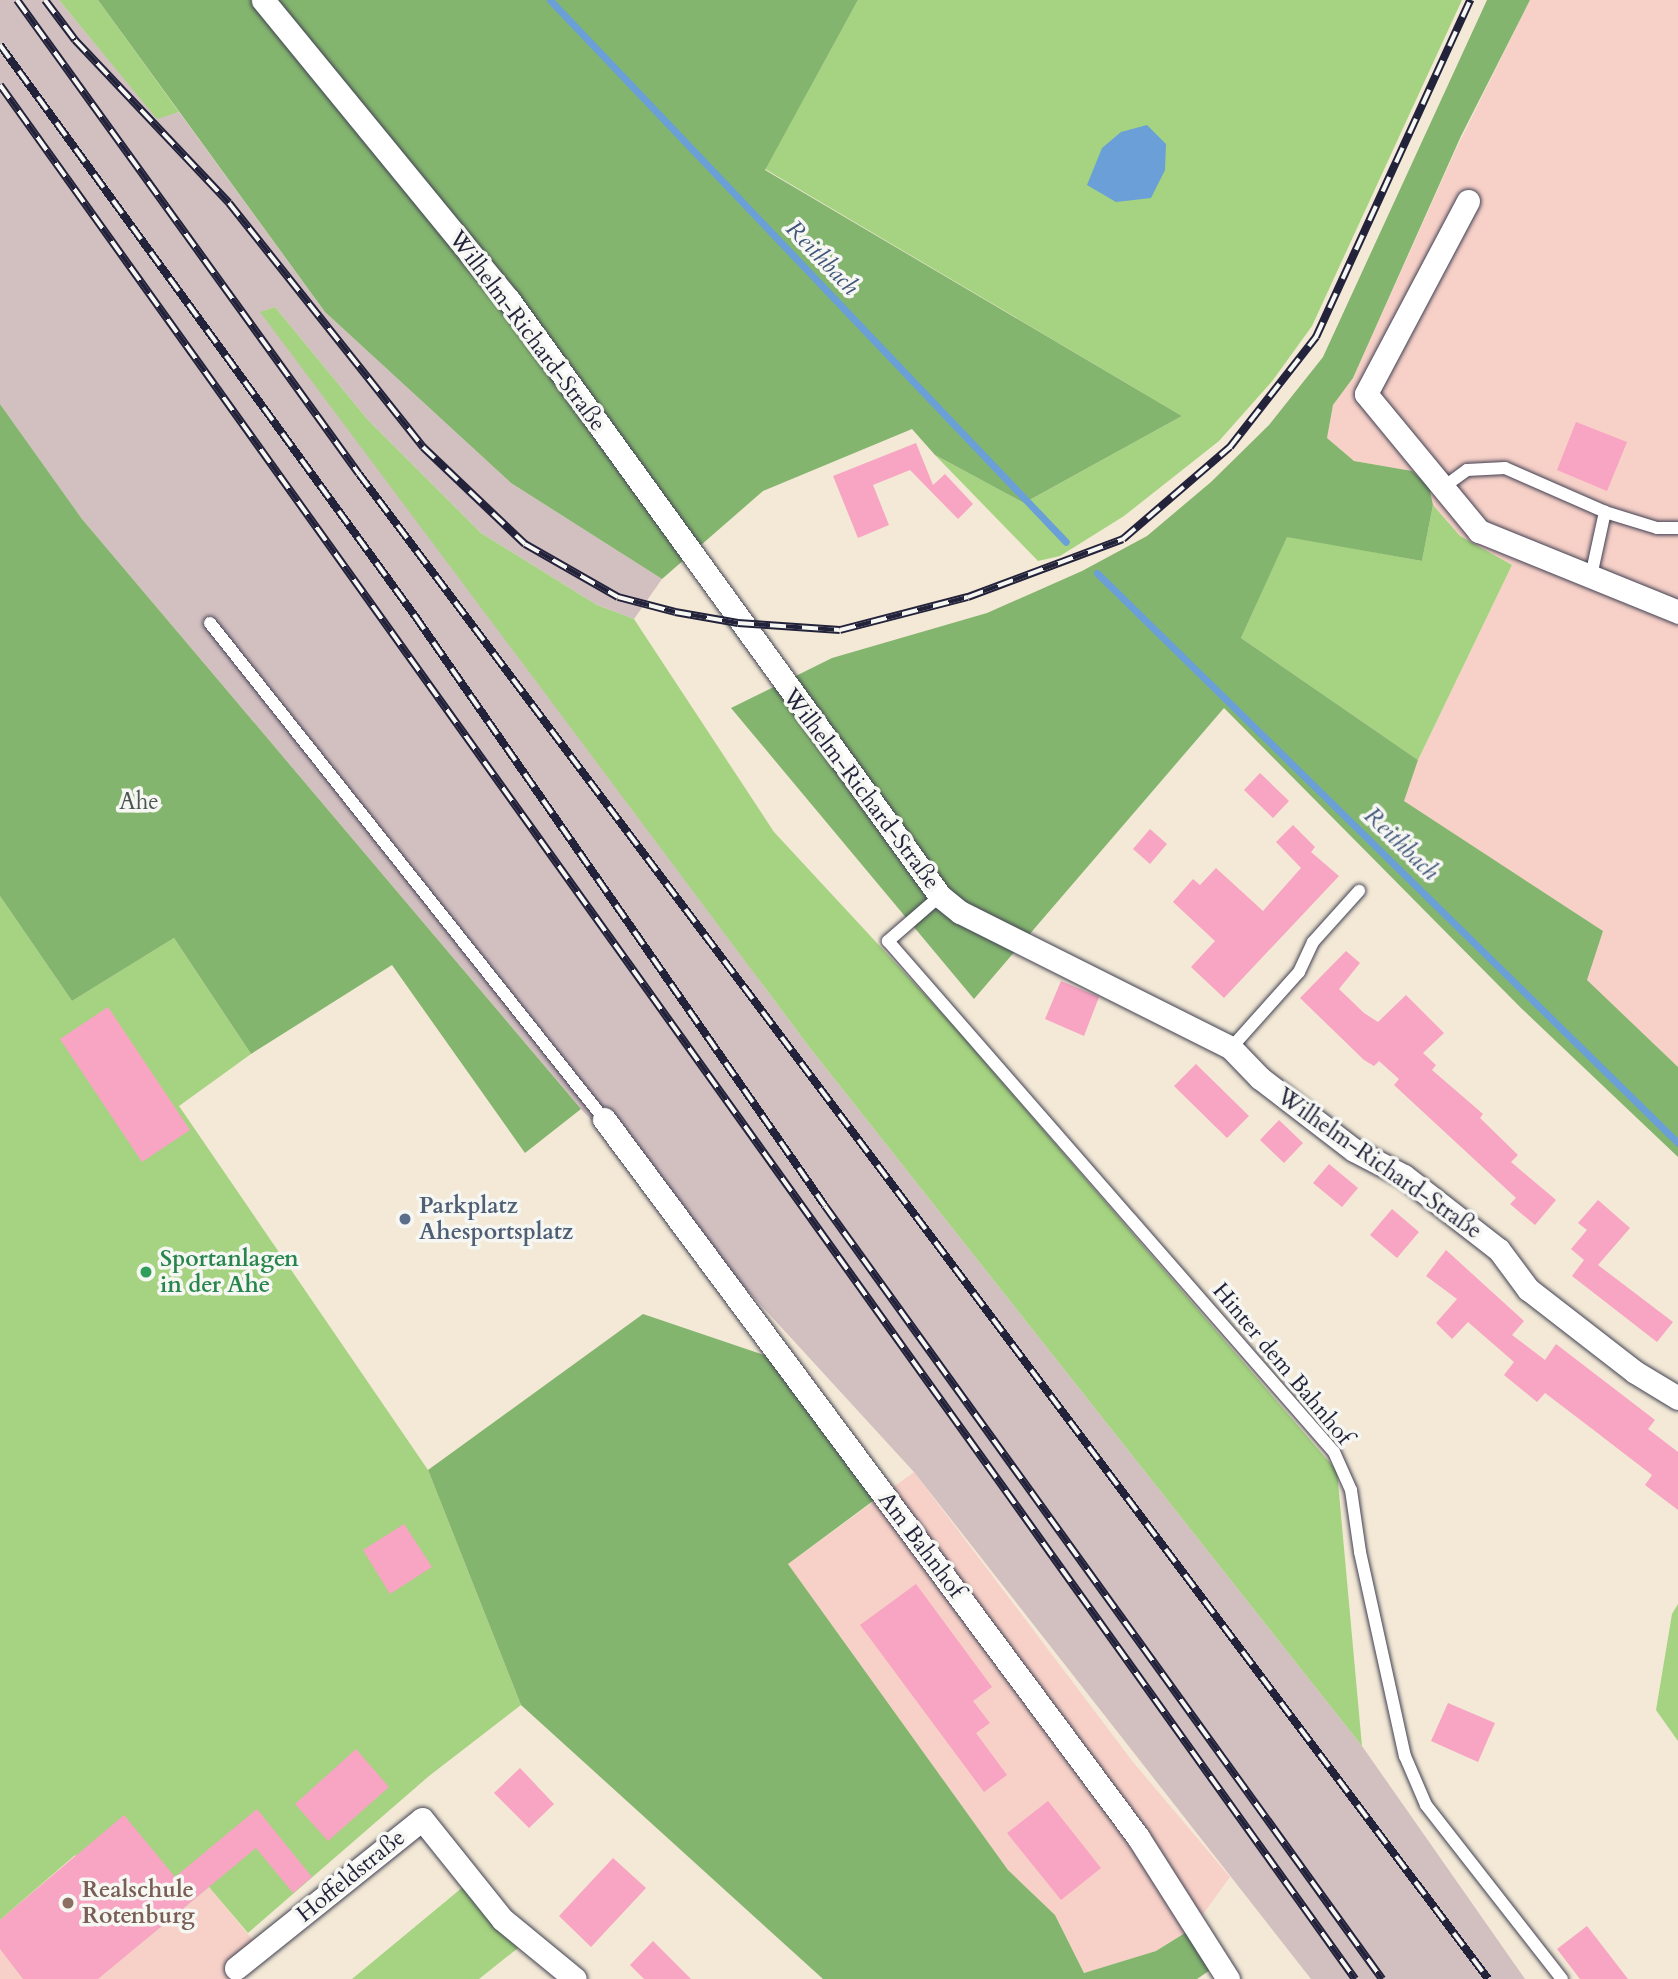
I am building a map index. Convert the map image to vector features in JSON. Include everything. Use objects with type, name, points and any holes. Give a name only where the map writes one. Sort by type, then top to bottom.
[{"type":"street","name":"Wilhelm-Richard-Straße","points":[[262,0],[508,299],[940,896],[960,912],[1231,1048],[1260,1078],[1343,1142],[1404,1176],[1499,1250],[1538,1297],[1635,1372],[1678,1398]]},
{"type":"street","points":[[1468,201],[1366,394],[1445,486],[1479,531],[1678,611]]},
{"type":"street","name":"Am Bahnhof","points":[[604,1119],[1138,1837],[1228,1979]]},
{"type":"street","name":"Hoffeldstraße","points":[[236,1968],[422,1819],[502,1919],[575,1979]]},
{"type":"lane","points":[[1445,486],[1467,470],[1505,468],[1605,512],[1657,528],[1678,528]]},
{"type":"lane","points":[[1591,576],[1605,512]]},
{"type":"lane","points":[[210,623],[604,1119]]},
{"type":"lane","points":[[1231,1048],[1299,972],[1313,942],[1359,891]]},
{"type":"lane","name":"Hinter dem Bahnhof","points":[[940,896],[888,941],[1334,1452],[1351,1490],[1360,1552],[1405,1756],[1420,1793],[1562,1979]]},
{"type":"shaded area","points":[[0,0],[59,0],[157,118],[179,112],[325,312],[511,483],[662,579],[634,619],[597,605],[481,533],[368,420],[275,307],[261,312],[810,1048],[1362,1746],[1525,1979],[1311,1979],[914,1472],[581,1109],[82,519],[0,404]]},
{"type":"shaded area","points":[[1530,0],[1678,0],[1678,1067],[1586,980],[1603,931],[1403,801],[1418,760],[1512,565],[1460,536],[1433,505],[1429,486],[1412,471],[1354,461],[1327,438],[1333,405],[1353,378],[1457,147]]},
{"type":"shaded area","points":[[914,1472],[1133,1762],[1230,1877],[1193,1928],[1156,1951],[1084,1973],[1055,1915],[1008,1870],[788,1564]]},
{"type":"shaded area","name":"Realschule Rotenburg","points":[[75,1855],[146,1939],[209,1887],[256,1944],[227,1969],[234,1979],[0,1979],[0,1920]]},
{"type":"green space","points":[[59,0],[98,0],[179,112],[157,119]]},
{"type":"green space","points":[[98,0],[858,0],[765,170],[1182,416],[1024,503],[935,455],[912,429],[763,491],[662,579],[511,483],[325,312]]},
{"type":"green space","points":[[858,0],[1462,0],[1312,326],[1273,380],[1219,441],[1124,516],[1060,556],[1038,561],[935,455],[1024,503],[1182,416],[765,169]]},
{"type":"green space","points":[[1487,0],[1530,0],[1461,136],[1353,378],[1333,405],[1327,438],[1354,461],[1412,471],[1429,486],[1433,505],[1422,561],[1287,537],[1241,638],[1418,760],[1404,801],[1603,931],[1587,980],[1678,1067],[1678,1157],[1521,1008],[1224,708],[974,999],[731,708],[832,658],[987,613],[1082,571],[1147,536],[1211,482],[1269,425],[1323,357]]},
{"type":"green space","points":[[275,307],[368,420],[481,533],[597,605],[634,619],[774,832],[952,1024],[1337,1471],[1362,1746],[810,1048],[260,312]]},
{"type":"green space","name":"Ahe","points":[[0,404],[82,519],[581,1109],[525,1153],[392,965],[251,1054],[174,938],[72,1001],[0,896]]},
{"type":"green space","points":[[1433,505],[1460,536],[1512,565],[1418,760],[1241,638],[1287,536],[1422,561]]},
{"type":"green space","name":"Sportanlagen in der Ahe","points":[[0,896],[72,1001],[174,938],[251,1054],[179,1106],[428,1470],[521,1705],[429,1776],[248,1933],[209,1887],[146,1939],[75,1855],[0,1920]]},
{"type":"green space","points":[[643,1314],[773,1358],[877,1498],[788,1564],[1008,1870],[1055,1915],[1084,1973],[1156,1951],[1193,1928],[1219,1964],[1197,1979],[823,1979],[521,1705],[428,1470]]},
{"type":"green space","points":[[1678,1604],[1678,1741],[1656,1710],[1672,1614]]},
{"type":"green space","points":[[463,1887],[518,1948],[479,1979],[352,1979]]},
{"type":"water","points":[[1147,125],[1166,144],[1165,170],[1151,198],[1116,202],[1087,185],[1102,148],[1121,132]]},
{"type":"building","points":[[1576,422],[1627,442],[1607,491],[1557,470]]},
{"type":"building","points":[[916,443],[933,485],[945,474],[973,504],[958,519],[910,470],[873,485],[889,525],[858,538],[833,476]]},
{"type":"building","points":[[1260,773],[1289,801],[1273,818],[1244,790]]},
{"type":"building","points":[[1293,825],[1315,847],[1311,852],[1339,876],[1224,998],[1191,967],[1215,941],[1173,902],[1193,879],[1200,885],[1216,868],[1263,911],[1301,868],[1276,842]]},
{"type":"building","points":[[1150,829],[1167,844],[1150,864],[1133,849]]},
{"type":"building","points":[[1346,951],[1360,963],[1339,989],[1364,1013],[1378,1022],[1406,995],[1444,1033],[1423,1053],[1436,1065],[1432,1070],[1483,1114],[1480,1118],[1518,1155],[1511,1162],[1556,1200],[1535,1225],[1510,1204],[1516,1198],[1394,1085],[1399,1079],[1379,1061],[1374,1066],[1364,1060],[1300,998]]},
{"type":"building","points":[[1061,981],[1099,997],[1084,1036],[1045,1019]]},
{"type":"building","points":[[108,1007],[190,1130],[142,1162],[60,1039]]},
{"type":"building","points":[[1196,1064],[1249,1116],[1227,1138],[1174,1086]]},
{"type":"building","points":[[1279,1120],[1303,1143],[1284,1163],[1260,1140]]},
{"type":"building","points":[[1329,1164],[1358,1188],[1342,1207],[1313,1183]]},
{"type":"building","points":[[1598,1200],[1630,1228],[1598,1265],[1673,1322],[1657,1342],[1572,1276],[1584,1260],[1571,1249],[1587,1230],[1578,1223]]},
{"type":"building","points":[[1392,1209],[1419,1232],[1397,1258],[1370,1235]]},
{"type":"building","points":[[1446,1250],[1524,1321],[1512,1335],[1545,1360],[1556,1344],[1655,1420],[1648,1429],[1678,1452],[1678,1510],[1645,1485],[1652,1475],[1545,1393],[1537,1402],[1504,1375],[1514,1362],[1468,1322],[1452,1339],[1436,1323],[1457,1299],[1426,1276]]},
{"type":"building","points":[[404,1524],[432,1567],[390,1594],[363,1550]]},
{"type":"building","points":[[916,1584],[992,1687],[973,1701],[990,1723],[976,1733],[1007,1775],[984,1792],[860,1625]]},
{"type":"building","points":[[1448,1703],[1495,1723],[1478,1762],[1431,1741]]},
{"type":"building","points":[[356,1749],[389,1787],[328,1841],[295,1804]]},
{"type":"building","points":[[520,1768],[554,1804],[529,1828],[494,1793]]},
{"type":"building","points":[[1048,1801],[1101,1868],[1061,1900],[1007,1833]]},
{"type":"building","points":[[257,1809],[312,1877],[293,1893],[256,1848],[98,1979],[23,1979],[0,1949],[0,1920],[124,1815],[175,1877]]},
{"type":"building","points":[[613,1858],[646,1888],[591,1947],[559,1916]]},
{"type":"building","points":[[1587,1926],[1628,1979],[1580,1979],[1557,1949]]},
{"type":"building","points":[[653,1941],[691,1979],[644,1979],[630,1965]]},
{"type":"waterway","name":"Reithbach","points":[[550,0],[1066,542]]},
{"type":"waterway","name":"Reithbach","points":[[1097,573],[1678,1143]]},
{"type":"railway","points":[[17,0],[359,474],[1488,1979]]},
{"type":"railway","points":[[45,0],[75,40],[229,203],[423,447],[525,544],[618,597],[675,612],[738,623],[840,630],[968,597],[1123,539],[1230,447],[1316,337],[1470,0]]},
{"type":"railway","points":[[0,45],[415,616],[825,1206],[1382,1979]]},
{"type":"railway","points":[[0,85],[1355,1979]]},
{"type":"place","name":"Parkplatz Ahesportsplatz","points":[[405,1219]]},
{"type":"place","name":"Sportanlagen in der Ahe","points":[[146,1272]]},
{"type":"place","name":"Realschule Rotenburg","points":[[68,1903]]}]
